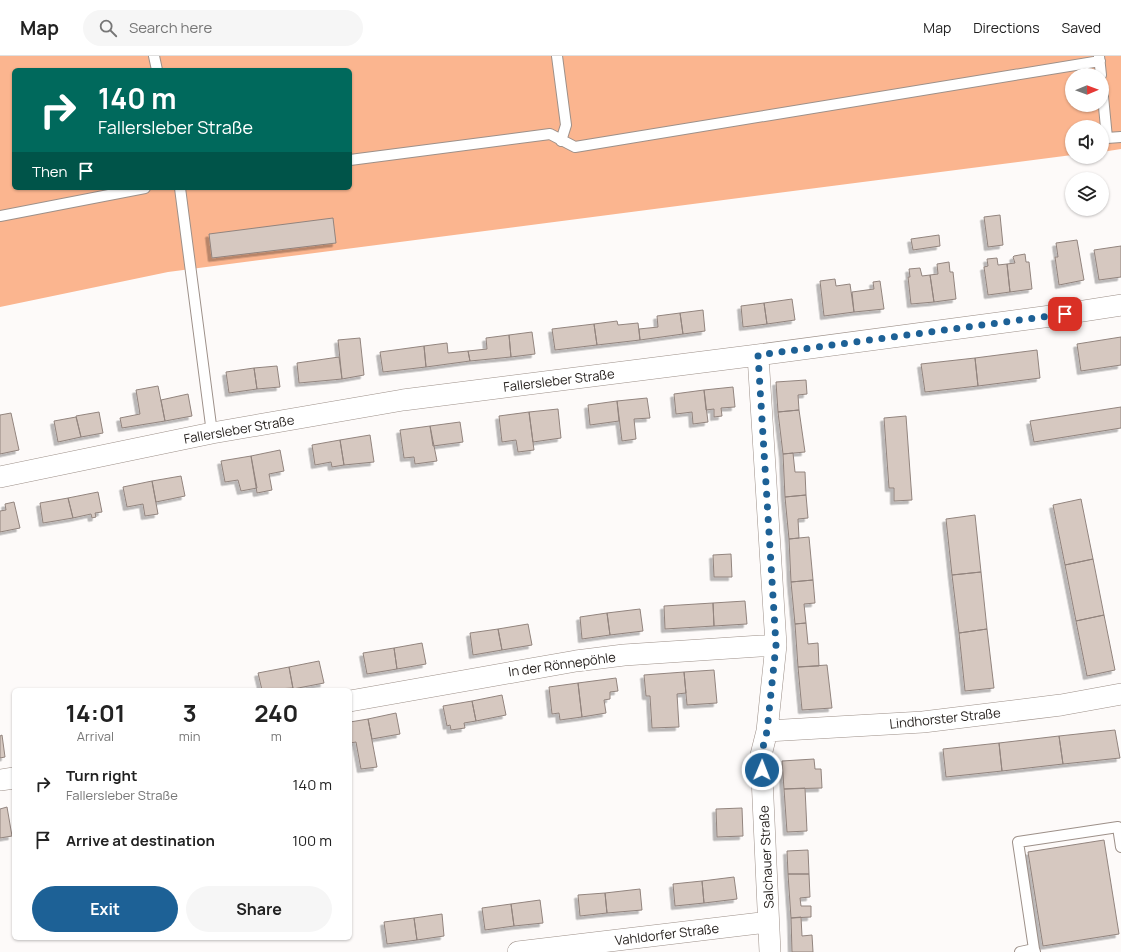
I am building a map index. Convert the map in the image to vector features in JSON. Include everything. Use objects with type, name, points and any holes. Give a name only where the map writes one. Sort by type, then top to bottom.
[{"type":"street","name":"Fallersleber Straße","points":[[0,477],[212,433],[403,400],[758,355],[1051,316],[1121,305]]},
{"type":"street","name":"Salchauer Straße","points":[[758,355],[776,645],[767,731],[761,755],[770,952]]},
{"type":"street","name":"In der Rönnepöhle","points":[[352,701],[576,661],[624,655],[776,645]]},
{"type":"street","name":"Lindhorster Straße","points":[[767,731],[922,722],[1061,705],[1121,694]]},
{"type":"street","points":[[0,780],[12,778]]},
{"type":"street","name":"Vahldorfer Straße","points":[[518,952],[768,922]]},
{"type":"lane","points":[[154,56],[157,68]]},
{"type":"lane","points":[[557,56],[566,125],[562,141]]},
{"type":"lane","points":[[352,160],[550,134],[575,148],[1099,58],[1100,68]]},
{"type":"lane","points":[[1104,112],[1107,138],[1121,137]]},
{"type":"lane","points":[[0,216],[135,190]]},
{"type":"lane","points":[[180,190],[212,433]]},
{"type":"lane","points":[[1020,952],[1035,951],[1018,842],[1118,827],[1121,847]]},
{"type":"shaded area","points":[[0,56],[1121,56],[1121,149],[1109,151],[1109,120],[1065,120],[1065,156],[168,272],[0,307]]},
{"type":"building","points":[[1000,215],[1003,245],[988,247],[984,217]]},
{"type":"building","points":[[333,218],[336,243],[212,258],[209,234]]},
{"type":"building","points":[[939,235],[940,246],[913,250],[911,239]]},
{"type":"building","points":[[1077,240],[1084,280],[1059,285],[1055,257],[1058,257],[1056,243]]},
{"type":"building","points":[[1121,246],[1121,277],[1099,280],[1094,250]]},
{"type":"building","points":[[1025,254],[1026,262],[1029,262],[1032,289],[1010,292],[1007,264],[1015,263],[1014,256]]},
{"type":"building","points":[[997,258],[998,265],[1007,264],[1010,292],[988,295],[984,267],[988,266],[987,259]]},
{"type":"building","points":[[949,262],[950,272],[953,272],[956,299],[934,302],[930,275],[938,274],[937,264]]},
{"type":"building","points":[[920,268],[922,276],[930,275],[934,302],[911,304],[908,277],[910,277],[909,269]]},
{"type":"building","points":[[835,279],[836,286],[850,284],[854,312],[824,316],[820,281]]},
{"type":"building","points":[[880,281],[884,309],[854,312],[852,292],[874,289],[873,282]]},
{"type":"building","points":[[792,299],[795,320],[767,324],[764,303]]},
{"type":"building","points":[[764,303],[767,324],[743,327],[741,306]]},
{"type":"building","points":[[703,310],[705,331],[683,334],[680,313]]},
{"type":"building","points":[[680,313],[683,334],[640,340],[639,329],[658,327],[657,316]]},
{"type":"building","points":[[617,321],[618,325],[638,323],[640,340],[597,345],[594,324]]},
{"type":"building","points":[[594,324],[597,345],[555,350],[552,329]]},
{"type":"building","points":[[532,332],[535,354],[511,357],[509,335]]},
{"type":"building","points":[[509,335],[511,357],[470,361],[468,351],[487,349],[486,338]]},
{"type":"building","points":[[1121,337],[1121,365],[1081,371],[1077,344]]},
{"type":"building","points":[[360,338],[364,375],[342,379],[338,340]]},
{"type":"building","points":[[447,343],[448,353],[468,351],[470,361],[426,367],[424,346]]},
{"type":"building","points":[[424,346],[426,367],[383,372],[380,352]]},
{"type":"building","points":[[1037,350],[1040,378],[978,386],[975,358]]},
{"type":"building","points":[[339,357],[342,379],[299,383],[297,363]]},
{"type":"building","points":[[975,358],[978,386],[925,392],[921,364]]},
{"type":"building","points":[[277,366],[280,387],[257,389],[254,368]]},
{"type":"building","points":[[254,368],[257,389],[229,393],[226,372]]},
{"type":"building","points":[[806,380],[807,394],[798,395],[799,410],[778,412],[776,382]]},
{"type":"building","points":[[158,386],[165,421],[122,428],[120,418],[140,414],[136,390]]},
{"type":"building","points":[[733,387],[735,407],[721,408],[722,416],[714,417],[714,409],[706,410],[704,390]]},
{"type":"building","points":[[704,390],[708,422],[693,424],[692,412],[676,414],[674,394]]},
{"type":"building","points":[[188,394],[192,416],[165,421],[161,400]]},
{"type":"building","points":[[647,398],[650,418],[634,419],[636,439],[622,441],[617,401]]},
{"type":"building","points":[[617,401],[619,421],[590,425],[588,405]]},
{"type":"building","points":[[1121,407],[1121,428],[1034,442],[1030,421]]},
{"type":"building","points":[[558,409],[561,438],[533,442],[529,412]]},
{"type":"building","points":[[799,410],[805,452],[783,454],[778,412]]},
{"type":"building","points":[[99,412],[103,433],[81,437],[76,416]]},
{"type":"building","points":[[529,412],[534,450],[518,452],[516,440],[502,442],[499,416]]},
{"type":"building","points":[[11,413],[19,450],[0,454],[0,415]]},
{"type":"building","points":[[906,416],[912,500],[894,501],[894,488],[889,488],[884,418]]},
{"type":"building","points":[[76,417],[81,437],[58,442],[54,421]]},
{"type":"building","points":[[460,422],[463,442],[433,446],[430,426]]},
{"type":"building","points":[[430,426],[437,461],[415,464],[414,457],[404,458],[400,430]]},
{"type":"building","points":[[370,435],[374,462],[344,465],[340,440]]},
{"type":"building","points":[[340,440],[344,465],[332,467],[331,462],[315,465],[312,445]]},
{"type":"building","points":[[280,450],[284,471],[269,474],[272,490],[257,493],[251,456]]},
{"type":"building","points":[[793,453],[795,472],[805,472],[806,495],[785,497],[783,454]]},
{"type":"building","points":[[251,456],[257,488],[241,491],[238,480],[225,482],[221,461]]},
{"type":"building","points":[[181,476],[185,496],[156,502],[152,481]]},
{"type":"building","points":[[152,481],[158,514],[145,516],[143,504],[127,507],[123,487]]},
{"type":"building","points":[[98,492],[102,512],[95,513],[96,517],[92,518],[91,514],[73,518],[68,498]]},
{"type":"building","points":[[806,495],[808,518],[798,519],[799,538],[789,539],[785,497]]},
{"type":"building","points":[[68,498],[73,518],[43,523],[40,503]]},
{"type":"building","points":[[1081,499],[1093,559],[1065,565],[1053,505]]},
{"type":"building","points":[[14,502],[20,528],[0,532],[0,511],[6,510],[5,504]]},
{"type":"building","points":[[975,515],[981,572],[952,575],[946,519]]},
{"type":"building","points":[[809,537],[813,580],[791,582],[789,539]]},
{"type":"building","points":[[731,554],[732,577],[714,577],[713,555]]},
{"type":"building","points":[[1093,559],[1104,615],[1076,621],[1065,565]]},
{"type":"building","points":[[981,572],[987,629],[959,633],[952,575]]},
{"type":"building","points":[[813,580],[815,603],[804,604],[806,623],[795,624],[791,582]]},
{"type":"building","points":[[745,601],[747,624],[714,626],[713,603]]},
{"type":"building","points":[[713,603],[714,626],[665,629],[664,606]]},
{"type":"building","points":[[640,609],[643,631],[610,635],[607,613]]},
{"type":"building","points":[[607,613],[610,635],[582,639],[580,617]]},
{"type":"building","points":[[1104,615],[1115,670],[1087,676],[1076,621]]},
{"type":"building","points":[[806,623],[808,644],[818,643],[819,666],[798,667],[795,624]]},
{"type":"building","points":[[528,624],[532,645],[502,650],[498,629]]},
{"type":"building","points":[[498,629],[502,650],[473,655],[470,633]]},
{"type":"building","points":[[987,629],[994,688],[965,691],[959,633]]},
{"type":"building","points":[[422,643],[426,664],[397,669],[394,648]]},
{"type":"building","points":[[394,648],[397,669],[367,674],[363,653]]},
{"type":"building","points":[[319,661],[324,683],[293,688],[289,667]]},
{"type":"building","points":[[827,665],[832,708],[802,710],[798,667]]},
{"type":"building","points":[[289,667],[293,688],[262,688],[258,673]]},
{"type":"building","points":[[714,670],[717,703],[687,705],[684,672]]},
{"type":"building","points":[[684,672],[686,693],[677,694],[679,727],[652,728],[650,696],[646,696],[644,675]]},
{"type":"building","points":[[616,678],[618,691],[610,692],[610,699],[604,700],[606,713],[582,717],[578,683]]},
{"type":"building","points":[[578,683],[582,717],[560,720],[559,713],[552,714],[549,687]]},
{"type":"building","points":[[502,695],[506,715],[476,721],[472,701]]},
{"type":"building","points":[[472,701],[476,721],[464,723],[465,728],[451,730],[450,725],[447,726],[443,706]]},
{"type":"building","points":[[396,713],[400,734],[372,739],[368,719]]},
{"type":"building","points":[[368,719],[377,767],[361,769],[356,742],[352,743],[352,722]]},
{"type":"building","points":[[1115,730],[1120,758],[1063,764],[1059,736]]},
{"type":"building","points":[[2,735],[5,757],[0,758],[0,736]]},
{"type":"building","points":[[1059,736],[1063,764],[1002,771],[999,743]]},
{"type":"building","points":[[999,743],[1002,771],[946,777],[943,749]]},
{"type":"building","points":[[814,759],[815,769],[821,769],[822,788],[784,789],[782,761]]},
{"type":"building","points":[[805,788],[807,831],[787,832],[784,789]]},
{"type":"building","points":[[7,807],[12,836],[0,838],[0,809]]},
{"type":"building","points":[[742,808],[743,836],[717,837],[716,809]]},
{"type":"building","points":[[1104,840],[1119,934],[1043,946],[1028,852]]},
{"type":"building","points":[[808,850],[809,874],[788,874],[787,851]]},
{"type":"building","points":[[788,874],[809,874],[810,897],[800,898],[801,906],[811,906],[811,917],[791,918]]},
{"type":"building","points":[[734,877],[737,899],[704,903],[702,881]]},
{"type":"building","points":[[702,881],[704,903],[675,906],[673,884]]},
{"type":"building","points":[[640,889],[642,910],[607,913],[605,893]]},
{"type":"building","points":[[605,893],[607,913],[580,916],[578,895]]},
{"type":"building","points":[[540,900],[543,923],[514,926],[511,904]]},
{"type":"building","points":[[511,904],[514,926],[485,930],[482,908]]},
{"type":"building","points":[[442,914],[444,936],[417,940],[414,918]]},
{"type":"building","points":[[801,917],[802,936],[812,935],[813,952],[792,952],[791,918]]},
{"type":"building","points":[[414,918],[417,940],[387,944],[384,922]]},
{"type":"route","points":[[762,770],[761,755],[767,731],[776,645],[758,355],[1065,314]]}]
